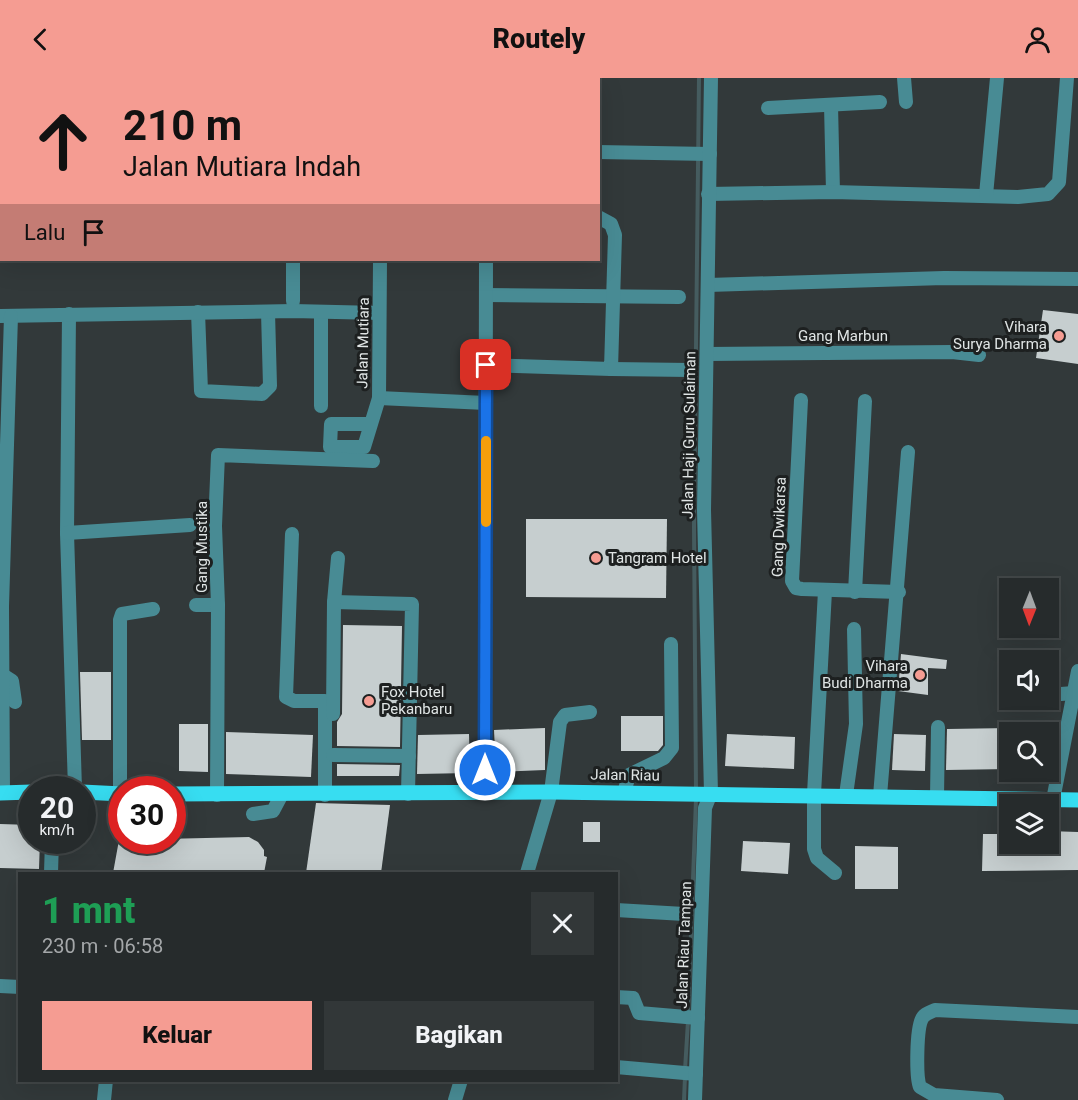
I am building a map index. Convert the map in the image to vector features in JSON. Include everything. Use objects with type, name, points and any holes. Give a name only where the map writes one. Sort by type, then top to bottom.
[{"type":"main road","points":[[1,793],[18,792]]},
{"type":"main road","name":"Jalan Riau","points":[[186,794],[550,792],[999,799]]},
{"type":"main road","name":"Jalan Riau","points":[[1059,800],[1078,800]]},
{"type":"street","name":"Jalan Haji Guru Sulaiman","points":[[709,793],[704,510],[711,78]]},
{"type":"street","points":[[904,78],[906,102]]},
{"type":"street","points":[[986,195],[997,78]]},
{"type":"street","points":[[708,194],[833,192],[1040,196],[1053,191],[1059,182],[1067,78]]},
{"type":"street","points":[[768,108],[880,102]]},
{"type":"street","points":[[831,105],[833,192]]},
{"type":"street","points":[[600,152],[710,154]]},
{"type":"street","points":[[600,218],[611,224],[615,235],[611,295],[611,369]]},
{"type":"street","points":[[293,261],[293,301]]},
{"type":"street","name":"Jalan Mutiara","points":[[380,261],[379,398],[486,403]]},
{"type":"street","points":[[484,793],[486,261]]},
{"type":"street","points":[[708,285],[944,278],[1078,279]]},
{"type":"street","points":[[486,295],[679,297]]},
{"type":"street","points":[[1,793],[6,316],[198,312],[379,313]]},
{"type":"street","points":[[198,312],[201,391],[262,394],[270,387],[268,312]]},
{"type":"street","points":[[321,312],[321,406]]},
{"type":"street","points":[[69,314],[67,533],[75,776]]},
{"type":"street","name":"Gang Marbun","points":[[706,354],[941,352],[979,356]]},
{"type":"street","points":[[486,365],[690,370]]},
{"type":"street","points":[[370,424],[379,398]]},
{"type":"street","name":"Gang Dwikarsa","points":[[801,400],[791,578],[796,588],[825,591],[898,592]]},
{"type":"street","points":[[855,592],[865,401]]},
{"type":"street","points":[[880,796],[908,452]]},
{"type":"street","name":"Gang Mustika","points":[[217,795],[218,605],[215,526],[219,453],[373,461]]},
{"type":"street","points":[[67,533],[190,525]]},
{"type":"street","points":[[292,534],[286,697],[294,701],[325,701],[328,794]]},
{"type":"street","points":[[328,794],[333,755],[334,602],[338,558]]},
{"type":"street","points":[[825,591],[814,795],[815,853],[835,873]]},
{"type":"street","points":[[334,602],[412,604],[408,794]]},
{"type":"street","points":[[196,605],[218,605]]},
{"type":"street","points":[[121,776],[120,620],[122,614],[128,611],[153,609]]},
{"type":"street","points":[[846,795],[856,724],[854,629]]},
{"type":"street","points":[[624,793],[629,775],[664,758],[672,748],[671,644]]},
{"type":"street","points":[[1054,794],[1078,671]]},
{"type":"street","points":[[2,674],[12,681],[15,702]]},
{"type":"street","points":[[1059,694],[1074,693]]},
{"type":"street","points":[[527,872],[550,792],[560,722],[566,715],[590,712]]},
{"type":"street","points":[[937,798],[938,727]]},
{"type":"street","points":[[333,755],[409,756]]},
{"type":"street","name":"Jalan Riau Tampan","points":[[695,1100],[690,1073],[692,1018],[705,808],[709,793]]},
{"type":"street","points":[[254,814],[273,811],[282,794]]},
{"type":"street","points":[[51,872],[52,854]]},
{"type":"street","points":[[618,910],[684,914]]},
{"type":"street","points":[[0,986],[18,987]]},
{"type":"street","points":[[618,997],[633,998],[636,1011],[639,1013],[692,1018]]},
{"type":"street","points":[[997,1100],[920,1094],[917,1078],[920,1024],[930,1012],[1078,1017]]},
{"type":"street","points":[[618,1067],[690,1073]]},
{"type":"street","points":[[104,1100],[106,1082]]},
{"type":"street","points":[[455,1100],[460,1082]]},
{"type":"building","name":"Vihara Surya Dharma","points":[[1043,310],[1078,314],[1078,364],[1036,358]]},
{"type":"building","name":"Tangram Hotel","points":[[526,519],[667,519],[666,598],[526,597]]},
{"type":"building","name":"Fox Hotel Pekanbaru","points":[[343,625],[402,626],[400,747],[337,746],[337,722],[342,714]]},
{"type":"building","name":"Vihara Budi Dharma","points":[[901,654],[947,660],[946,669],[928,668],[928,695],[898,691]]},
{"type":"building","points":[[80,672],[111,672],[111,740],[82,740]]},
{"type":"building","points":[[621,716],[663,716],[663,745],[658,751],[621,751]]},
{"type":"building","points":[[179,724],[208,724],[208,772],[179,771]]},
{"type":"building","points":[[545,728],[545,770],[496,772],[494,730]]},
{"type":"building","points":[[999,728],[999,769],[946,770],[947,729]]},
{"type":"building","points":[[226,732],[313,735],[311,777],[226,774]]},
{"type":"building","points":[[469,734],[470,773],[417,774],[418,735]]},
{"type":"building","points":[[727,734],[795,737],[794,769],[725,766]]},
{"type":"building","points":[[894,734],[926,735],[925,771],[892,770]]},
{"type":"building","points":[[337,764],[400,765],[399,776],[337,776]]},
{"type":"building","points":[[316,803],[390,805],[381,872],[306,872]]},
{"type":"building","points":[[583,822],[600,822],[600,842],[583,842]]},
{"type":"building","points":[[0,824],[18,825],[18,854],[40,854],[39,869],[0,868]]},
{"type":"building","points":[[1059,831],[1078,832],[1078,870],[982,871],[983,834],[999,834],[999,854],[1059,854]]},
{"type":"building","points":[[249,837],[258,842],[264,850],[264,856],[267,857],[264,872],[113,872],[116,854],[186,854],[186,838]]},
{"type":"building","points":[[743,841],[790,843],[788,874],[741,871]]},
{"type":"building","points":[[855,846],[898,847],[898,889],[855,889]]},
{"type":"waterway","points":[[696,791],[694,527],[699,78]]},
{"type":"waterway","points":[[688,1013],[696,799]]},
{"type":"waterway","points":[[685,1070],[688,1021]]},
{"type":"waterway","points":[[684,1100],[685,1077]]},
{"type":"slow traffic","points":[[486,441],[486,522]]},
{"type":"place","name":"Vihara Surya Dharma","points":[[1059,336]]},
{"type":"place","name":"Tangram Hotel","points":[[596,558]]},
{"type":"place","name":"Vihara Budi Dharma","points":[[920,675]]},
{"type":"place","name":"Fox Hotel Pekanbaru","points":[[369,701]]},
{"type":"route","points":[[485,770],[486,365]]}]
